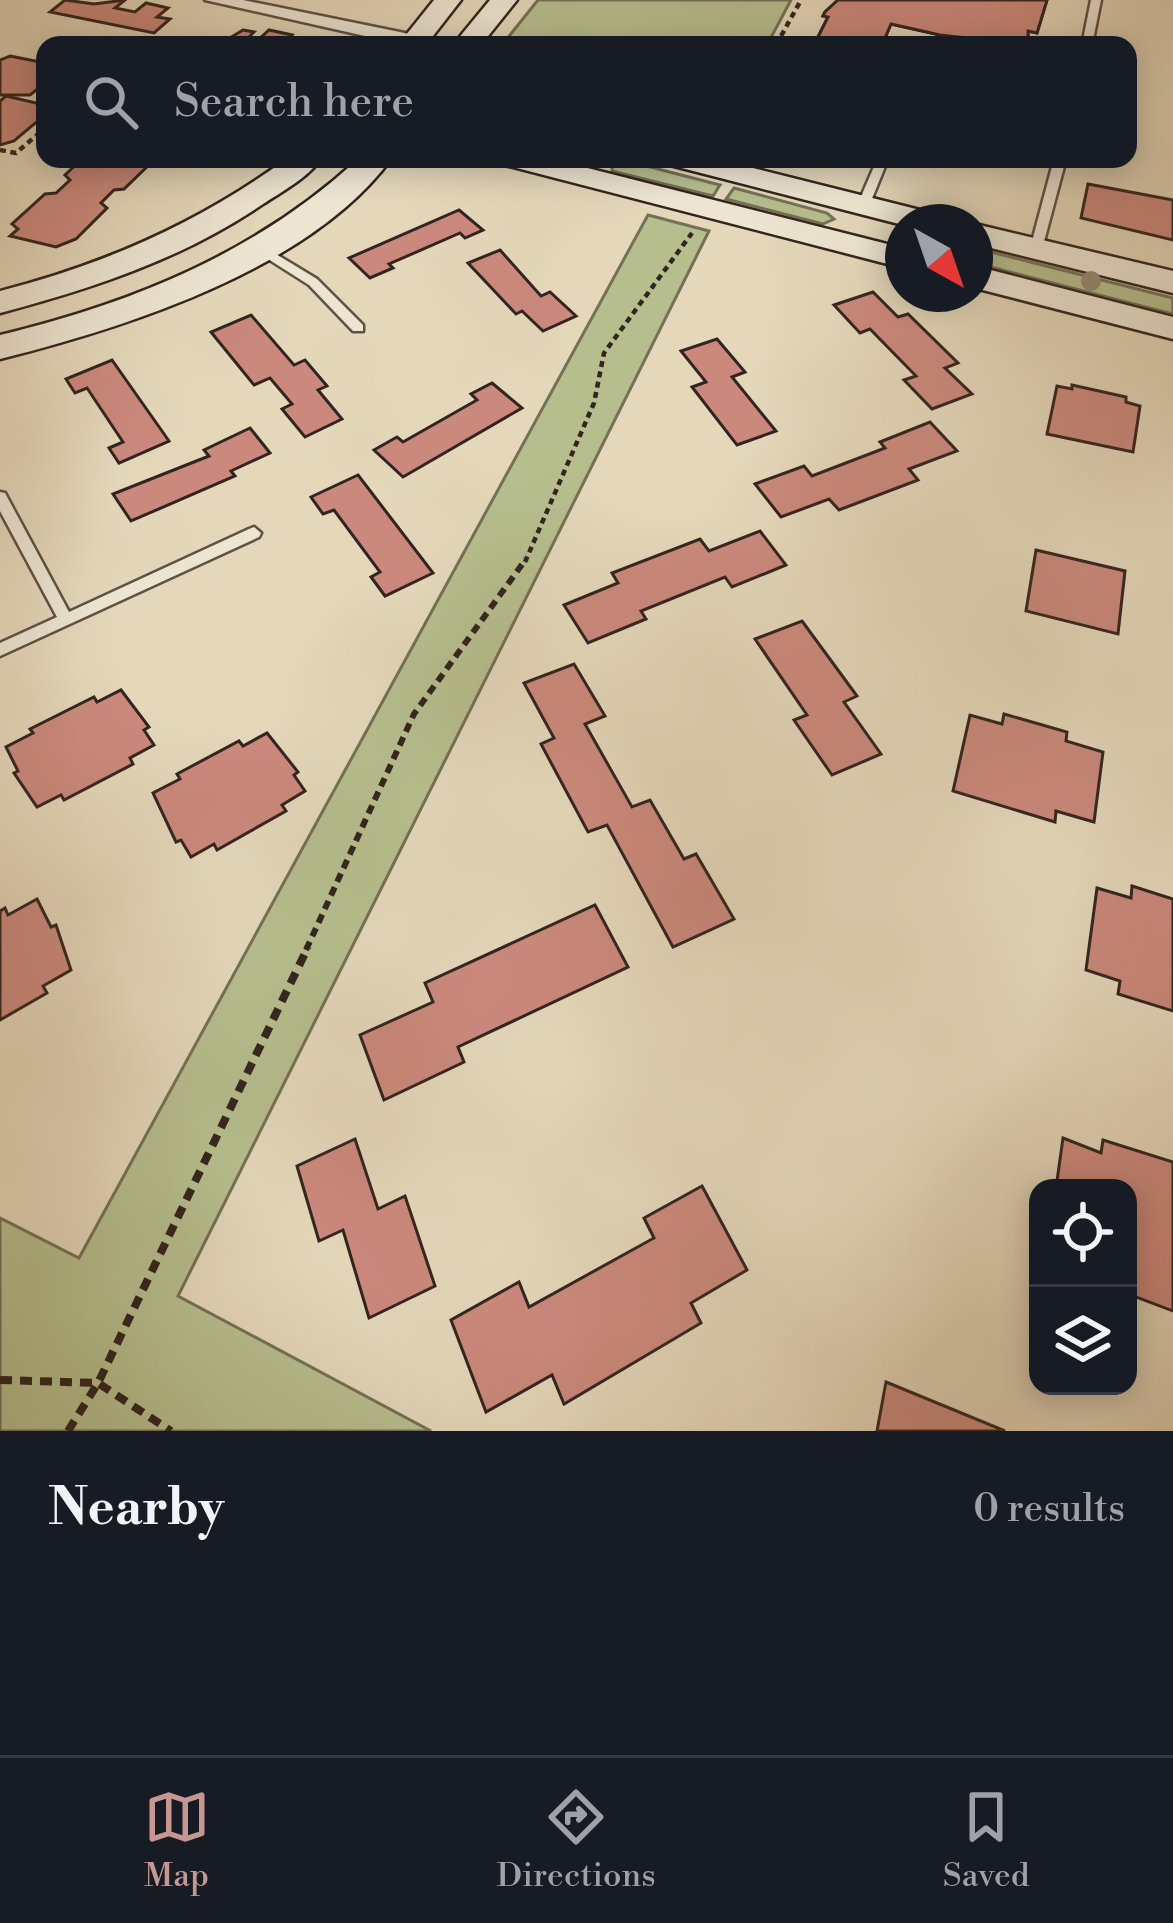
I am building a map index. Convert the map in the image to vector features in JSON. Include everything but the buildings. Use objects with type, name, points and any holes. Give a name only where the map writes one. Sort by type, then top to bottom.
[{"type":"street","points":[[215,0],[382,36]]},
{"type":"street","points":[[425,36],[448,0]]},
{"type":"street","points":[[474,36],[504,0]]},
{"type":"street","points":[[0,302],[67,286],[159,251],[244,208],[295,168]]},
{"type":"street","points":[[0,347],[164,297],[261,249],[310,217],[363,168]]},
{"type":"street","points":[[715,168],[885,212]]},
{"type":"street","points":[[600,169],[885,254]]},
{"type":"street","points":[[829,240],[853,225],[853,204]]},
{"type":"street","points":[[993,238],[1173,282]]},
{"type":"street","points":[[993,282],[1173,328]]},
{"type":"lane","points":[[1089,36],[1096,0]]},
{"type":"lane","points":[[853,204],[877,168]]},
{"type":"lane","points":[[1036,249],[1058,168]]},
{"type":"lane","points":[[261,249],[313,282],[358,328]]},
{"type":"lane","points":[[0,496],[66,620]]},
{"type":"lane","points":[[0,650],[254,533]]},
{"type":"path","points":[[781,36],[801,0]]},
{"type":"path","points":[[0,150],[16,154],[36,136]]},
{"type":"path","points":[[68,1431],[98,1383],[293,969],[343,875],[405,732],[525,562],[587,422],[604,353],[698,226]]},
{"type":"path","points":[[0,1380],[98,1383],[171,1431]]},
{"type":"green space","points":[[538,0],[791,0],[772,36],[509,36]]},
{"type":"green space","points":[[654,168],[720,185],[713,196],[612,171]]},
{"type":"green space","points":[[734,188],[827,213],[834,219],[823,224],[726,199]]},
{"type":"green space","points":[[648,215],[709,231],[178,1296],[431,1431],[0,1431],[0,1218],[79,1258]]},
{"type":"green space","points":[[993,253],[1173,298],[1173,314],[993,268]]}]
